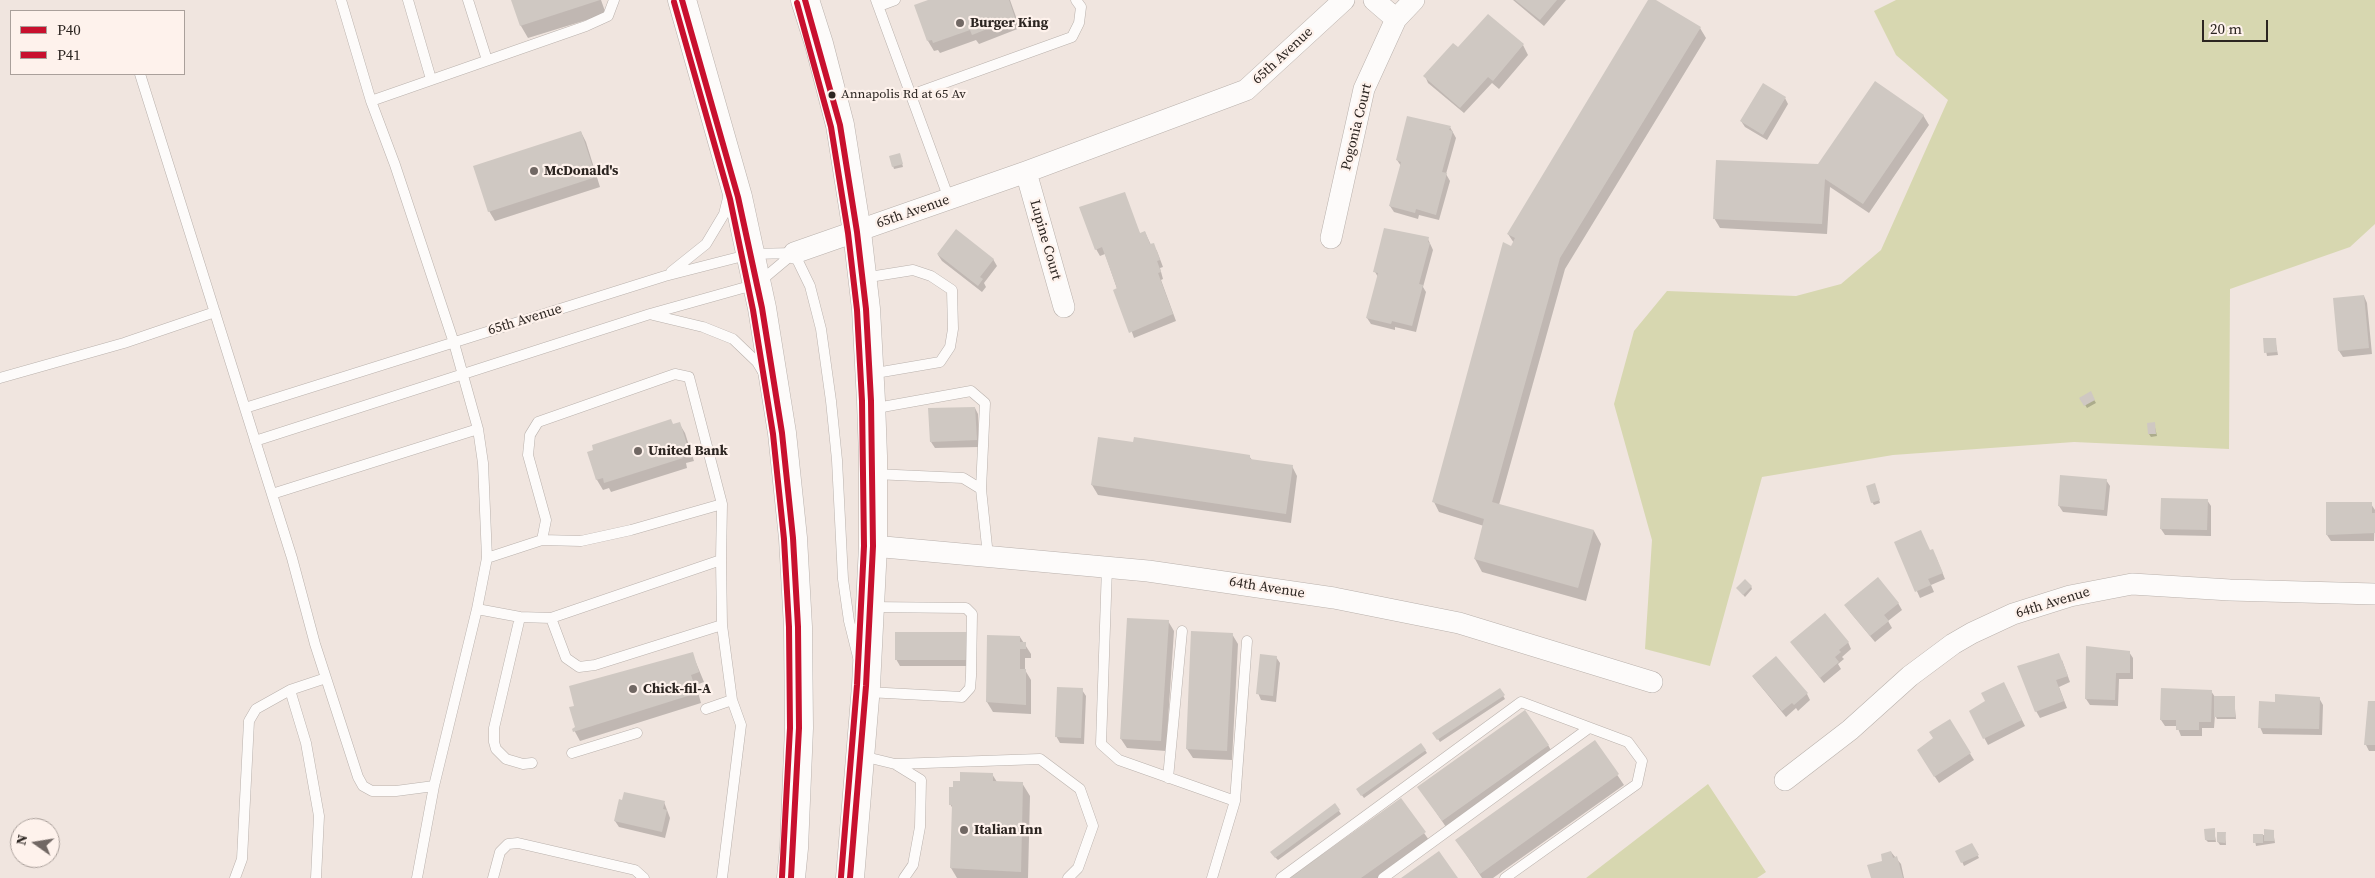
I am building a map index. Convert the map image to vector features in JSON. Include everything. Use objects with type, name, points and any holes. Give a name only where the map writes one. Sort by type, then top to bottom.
[{"type":"main road","points":[[682,0],[732,174],[751,254],[782,433],[793,538],[798,627],[798,728],[794,848],[791,878]]},
{"type":"main road","points":[[806,0],[840,125],[857,232],[871,409],[873,546],[866,689],[850,878]]},
{"type":"street","name":"65th Avenue","points":[[794,253],[1026,172],[1246,90],[1344,0]]},
{"type":"street","points":[[1374,0],[1396,19]]},
{"type":"street","name":"Pogonia Court","points":[[1332,238],[1364,89],[1396,19],[1414,0]]},
{"type":"street","name":"Lupine Court","points":[[1026,172],[1064,308]]},
{"type":"street","name":"64th Avenue","points":[[873,546],[1107,567],[1242,583],[1396,609],[1477,628],[1652,682]]},
{"type":"street","name":"64th Avenue","points":[[1785,780],[1850,730],[1910,676],[1953,644],[1991,623],[2032,608],[2104,588],[2132,584],[2230,590],[2375,594]]},
{"type":"lane","points":[[341,0],[371,101],[395,165],[454,343],[478,429],[484,471],[487,558],[478,610],[434,786],[417,878]]},
{"type":"lane","points":[[408,0],[431,79]]},
{"type":"lane","points":[[468,0],[487,60]]},
{"type":"lane","points":[[371,101],[608,16],[614,0]]},
{"type":"lane","points":[[895,0],[877,3],[949,199]]},
{"type":"lane","points":[[911,95],[1072,37],[1079,23],[1081,8],[1076,0]]},
{"type":"lane","points":[[140,75],[272,494],[326,678],[358,777],[363,786],[372,791],[396,791],[434,786]]},
{"type":"lane","points":[[665,276],[706,244],[717,228],[724,214],[729,196],[732,174]]},
{"type":"lane","points":[[255,440],[650,314],[757,284],[794,253],[810,286],[820,329],[831,401],[837,460],[843,579],[849,622],[866,689],[962,697],[970,688],[971,676],[972,614],[966,608],[870,607]]},
{"type":"lane","name":"65th Avenue","points":[[245,408],[665,276],[751,254],[794,253]]},
{"type":"lane","points":[[862,278],[913,270],[931,276],[952,290],[953,329],[950,347],[940,362],[869,374]]},
{"type":"lane","points":[[0,378],[124,342],[215,312]]},
{"type":"lane","points":[[650,314],[702,327],[733,339],[757,362],[775,392]]},
{"type":"lane","points":[[542,540],[546,520],[528,456],[530,435],[538,422],[676,374],[689,377],[722,504],[722,625],[732,700],[740,725],[722,878]]},
{"type":"lane","points":[[871,409],[971,391],[985,403],[981,489],[988,556]]},
{"type":"lane","points":[[272,494],[478,429]]},
{"type":"lane","points":[[873,474],[963,478],[981,489]]},
{"type":"lane","points":[[487,558],[542,540],[581,541],[631,530],[722,504]]},
{"type":"lane","points":[[478,610],[520,617],[551,618],[721,560]]},
{"type":"lane","points":[[1107,567],[1101,744],[1119,760],[1235,801]]},
{"type":"lane","points":[[520,617],[494,728],[494,742],[496,749],[506,760],[523,764],[532,763]]},
{"type":"lane","points":[[551,618],[566,658],[579,667],[595,665],[722,625]]},
{"type":"lane","points":[[1168,778],[1182,630]]},
{"type":"lane","points":[[1212,878],[1235,801],[1248,641]]},
{"type":"lane","points":[[235,878],[242,859],[249,721],[256,709],[290,690],[326,678]]},
{"type":"lane","points":[[290,690],[306,743],[319,816],[316,878]]},
{"type":"lane","points":[[706,709],[732,700]]},
{"type":"lane","points":[[1281,878],[1521,702],[1628,742],[1642,761],[1637,784],[1505,878]]},
{"type":"lane","points":[[1383,878],[1590,728]]},
{"type":"lane","points":[[572,753],[637,733]]},
{"type":"lane","points":[[861,756],[895,764],[1040,758],[1080,789],[1093,826],[1078,868],[1068,878]]},
{"type":"lane","points":[[895,764],[921,780],[920,828],[913,865],[904,878]]},
{"type":"lane","points":[[493,878],[500,852],[508,844],[518,843],[635,870],[644,878]]},
{"type":"green space","points":[[1896,0],[2375,0],[2375,224],[2350,247],[2230,289],[2229,449],[2074,442],[1893,455],[1762,477],[1710,666],[1645,649],[1652,540],[1614,404],[1634,331],[1667,291],[1796,296],[1841,284],[1881,250],[1948,100],[1896,55],[1874,11]]},
{"type":"green space","points":[[1708,784],[1766,872],[1757,878],[1586,878]]},
{"type":"building","points":[[511,0],[600,0],[520,26]]},
{"type":"building","name":"Burger King","points":[[928,0],[1009,0],[1015,18],[972,35],[970,30],[933,43],[932,40],[927,41],[914,5]]},
{"type":"building","points":[[1515,0],[1557,0],[1540,20]]},
{"type":"building","points":[[1648,0],[1656,0],[1701,27],[1560,258],[1492,502],[1594,530],[1578,588],[1474,559],[1484,519],[1432,502],[1503,242],[1511,246],[1515,238],[1507,234]]},
{"type":"building","points":[[1488,14],[1524,44],[1493,81],[1488,77],[1460,108],[1423,76],[1453,43],[1458,47]]},
{"type":"building","points":[[1875,81],[1924,115],[1863,204],[1825,179],[1822,224],[1713,219],[1716,160],[1818,164]]},
{"type":"building","points":[[1763,83],[1786,97],[1763,135],[1740,121]]},
{"type":"building","points":[[1407,116],[1451,126],[1449,130],[1453,131],[1442,172],[1447,173],[1436,215],[1416,209],[1415,213],[1389,206],[1401,162],[1396,160]]},
{"type":"building","name":"McDonald's","points":[[581,131],[596,177],[488,212],[473,166]]},
{"type":"building","points":[[900,153],[903,164],[892,167],[889,156]]},
{"type":"building","points":[[1125,192],[1140,233],[1145,231],[1150,244],[1154,243],[1160,260],[1157,261],[1161,272],[1158,273],[1173,314],[1129,333],[1113,290],[1117,288],[1102,247],[1095,250],[1079,207]]},
{"type":"building","points":[[1384,228],[1429,237],[1428,242],[1430,243],[1419,284],[1423,285],[1412,326],[1392,321],[1391,324],[1366,318],[1378,273],[1373,272]]},
{"type":"building","points":[[956,229],[994,259],[980,277],[983,279],[978,286],[937,254]]},
{"type":"building","points":[[2364,295],[2369,348],[2338,351],[2333,298]]},
{"type":"building","points":[[2263,338],[2276,338],[2277,352],[2264,353]]},
{"type":"building","points":[[2091,391],[2095,400],[2084,406],[2079,398]]},
{"type":"building","points":[[975,407],[977,440],[930,442],[928,408]]},
{"type":"building","name":"United Bank","points":[[671,419],[673,424],[680,422],[689,451],[681,453],[683,458],[604,483],[603,478],[596,480],[587,452],[593,450],[592,445]]},
{"type":"building","points":[[2155,422],[2156,434],[2148,434],[2147,423]]},
{"type":"building","points":[[1098,437],[1133,442],[1134,437],[1250,455],[1250,459],[1293,465],[1286,514],[1091,485]]},
{"type":"building","points":[[2060,475],[2107,479],[2104,510],[2058,506]]},
{"type":"building","points":[[1875,483],[1880,500],[1871,503],[1866,486]]},
{"type":"building","points":[[2161,498],[2208,499],[2207,530],[2160,529]]},
{"type":"building","points":[[2326,502],[2372,502],[2372,513],[2375,513],[2375,533],[2326,535]]},
{"type":"building","points":[[1921,530],[1930,550],[1933,549],[1943,573],[1928,579],[1931,585],[1915,592],[1894,542]]},
{"type":"building","points":[[1878,577],[1899,603],[1884,615],[1889,621],[1870,636],[1844,605]]},
{"type":"building","points":[[1745,579],[1752,586],[1743,595],[1736,588]]},
{"type":"building","points":[[1825,613],[1849,642],[1839,650],[1841,652],[1835,657],[1839,662],[1820,678],[1790,642]]},
{"type":"building","points":[[1127,618],[1169,620],[1161,741],[1120,739]]},
{"type":"building","points":[[1191,631],[1233,633],[1227,751],[1186,749]]},
{"type":"building","points":[[895,632],[969,632],[969,660],[895,660]]},
{"type":"building","points":[[987,635],[1020,636],[1020,642],[1026,642],[1026,649],[1020,649],[1020,669],[1026,669],[1026,705],[986,702]]},
{"type":"building","points":[[2086,646],[2130,651],[2130,673],[2116,673],[2115,700],[2085,699]]},
{"type":"building","name":"Chick-fil-A","points":[[693,652],[699,672],[691,675],[697,693],[573,732],[572,729],[575,727],[569,707],[574,706],[569,686]]},
{"type":"building","points":[[2059,653],[2068,676],[2056,680],[2064,701],[2035,712],[2017,666]]},
{"type":"building","points":[[1260,654],[1277,656],[1273,696],[1256,694]]},
{"type":"building","points":[[1776,656],[1808,693],[1794,705],[1792,703],[1782,711],[1752,676]]},
{"type":"building","points":[[2004,682],[2022,720],[1983,739],[1969,711],[1985,701],[1981,693]]},
{"type":"building","points":[[1057,687],[1083,688],[1081,738],[1055,737]]},
{"type":"building","points":[[1500,688],[1505,695],[1437,740],[1432,733]]},
{"type":"building","points":[[2161,688],[2212,690],[2211,722],[2199,722],[2199,730],[2176,730],[2176,720],[2160,720]]},
{"type":"building","points":[[2275,694],[2320,697],[2319,729],[2258,728],[2259,701],[2275,702]]},
{"type":"building","points":[[2214,696],[2235,696],[2235,717],[2214,717]]},
{"type":"building","points":[[2368,701],[2375,701],[2375,745],[2364,745]]},
{"type":"building","points":[[1525,710],[1549,745],[1442,821],[1417,787]]},
{"type":"building","points":[[1950,719],[1971,753],[1934,777],[1917,750],[1933,738],[1929,732]]},
{"type":"building","points":[[1595,740],[1619,774],[1480,874],[1455,840]]},
{"type":"building","points":[[1421,743],[1426,750],[1361,796],[1356,789]]},
{"type":"building","points":[[960,772],[993,773],[993,781],[1023,782],[1021,872],[950,868],[952,805],[949,805],[949,787],[953,787],[953,781],[960,781]]},
{"type":"building","points":[[624,792],[665,801],[663,809],[667,810],[662,832],[614,821],[619,799],[622,800]]},
{"type":"building","points":[[1401,798],[1426,832],[1361,878],[1289,878]]},
{"type":"building","points":[[1335,803],[1340,810],[1275,858],[1270,852]]},
{"type":"building","points":[[2215,828],[2215,840],[2205,840],[2204,829]]},
{"type":"building","points":[[2264,829],[2274,830],[2274,841],[2264,841]]},
{"type":"building","points":[[2217,832],[2226,832],[2225,843],[2217,842]]},
{"type":"building","points":[[2253,834],[2263,834],[2263,843],[2253,843]]},
{"type":"building","points":[[1972,843],[1979,855],[1961,863],[1955,851]]},
{"type":"building","points":[[1439,851],[1458,878],[1401,878]]},
{"type":"building","points":[[1891,851],[1893,858],[1897,856],[1903,878],[1871,878],[1867,865],[1882,861],[1881,854]]},
{"type":"transit line","name":"P40","points":[[682,0],[738,197],[762,308],[782,433],[793,538],[798,627],[799,728],[791,878]]},
{"type":"transit line","name":"P40","points":[[805,0],[840,125],[857,232],[866,309],[871,401],[873,546],[866,686],[850,878]]},
{"type":"transit line","name":"P41","points":[[674,2],[730,199],[753,310],[773,434],[784,539],[789,627],[790,728],[782,877]]},
{"type":"transit line","name":"P41","points":[[797,3],[831,127],[848,233],[857,310],[862,401],[864,546],[857,685],[841,877]]},
{"type":"place","name":"Burger King","points":[[960,23]]},
{"type":"place","name":"Annapolis Rd at 65 Av","points":[[832,95]]},
{"type":"place","name":"McDonald's","points":[[534,171]]},
{"type":"place","name":"United Bank","points":[[638,451]]},
{"type":"place","name":"Chick-fil-A","points":[[633,689]]},
{"type":"place","name":"Italian Inn","points":[[964,830]]}]
